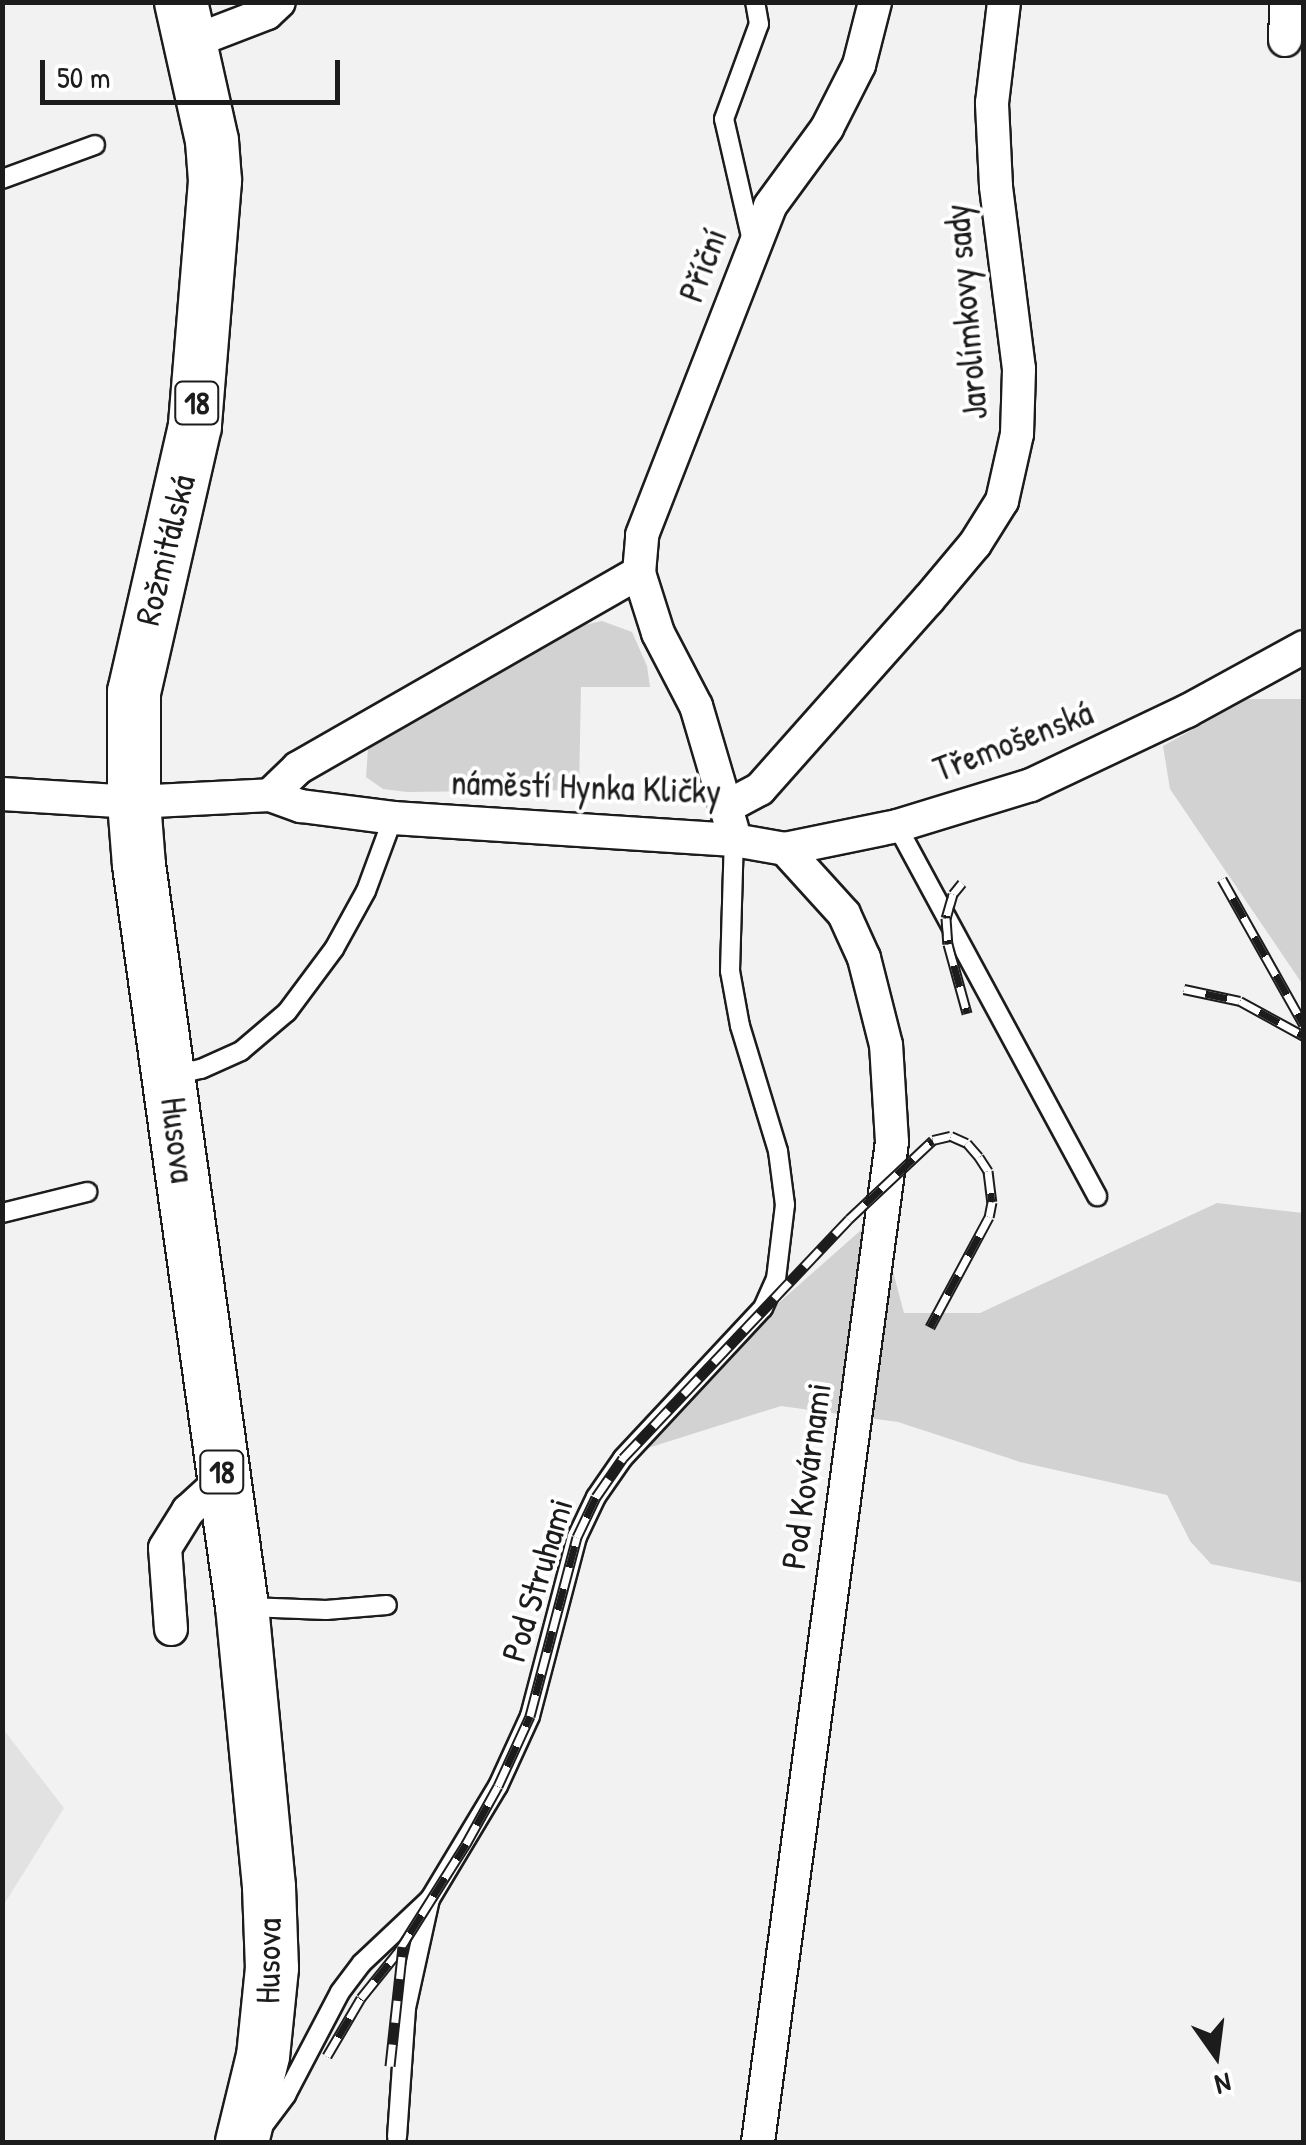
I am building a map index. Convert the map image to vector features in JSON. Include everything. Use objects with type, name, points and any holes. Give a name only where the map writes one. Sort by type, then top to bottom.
[{"type":"main road","name":"Rožmitálská","points":[[134,802],[134,692],[195,426],[215,181],[212,141],[186,22]]},
{"type":"main road","name":"Husova","points":[[134,802],[139,864],[242,1606],[269,1887],[272,1968],[264,2056],[245,2142]]},
{"type":"street","points":[[186,22],[267,13],[280,2]]},
{"type":"street","name":"Příční","points":[[639,573],[642,535],[753,247],[770,206],[827,128],[859,66],[875,2]]},
{"type":"street","name":"Jarolímkovy sady","points":[[728,806],[760,789],[928,600],[975,544],[1002,501],[1017,434],[1019,369],[996,186],[992,103],[1004,2]]},
{"type":"street","points":[[1285,40],[1286,2]]},
{"type":"street","points":[[270,795],[298,768],[639,573]]},
{"type":"street","name":"náměstí Hynka Kličky","points":[[9,798],[134,802],[270,795],[301,806],[393,818],[734,840],[728,806],[696,706],[658,632],[639,573]]},
{"type":"street","name":"Třemošenská","points":[[734,840],[785,849],[898,826],[1031,784],[1187,710],[1304,647]]},
{"type":"street","name":"Pod Kovárnami","points":[[758,2142],[892,1142],[886,1045],[864,958],[844,914],[785,849]]},
{"type":"street","points":[[171,1629],[166,1548],[188,1511],[223,1479]]},
{"type":"lane","points":[[753,247],[724,119],[759,24],[755,2]]},
{"type":"lane","points":[[2,179],[95,145]]},
{"type":"lane","points":[[170,1076],[202,1069],[241,1051],[287,1012],[334,949],[366,891],[393,818]]},
{"type":"lane","points":[[898,826],[1097,1196]]},
{"type":"lane","name":"Pod Struhami","points":[[245,2142],[286,2095],[340,1992],[362,1963],[430,1899],[490,1801],[530,1716],[577,1537],[596,1497],[623,1458],[762,1308],[776,1279],[785,1205],[778,1151],[740,1026],[730,971],[734,840]]},
{"type":"lane","points":[[2,1213],[86,1192]]},
{"type":"lane","points":[[242,1606],[326,1610],[387,1605]]},
{"type":"lane","points":[[397,2137],[406,2008],[430,1899]]},
{"type":"shaded area","points":[[602,621],[632,632],[647,666],[650,687],[581,687],[579,790],[407,792],[383,789],[366,777],[368,749],[566,629]]},
{"type":"shaded area","points":[[1248,699],[1303,699],[1303,985],[1170,789],[1163,746]]},
{"type":"shaded area","points":[[1217,1203],[1303,1213],[1303,1583],[1211,1564],[1190,1541],[1167,1495],[1020,1462],[898,1422],[781,1406],[648,1448],[774,1307],[878,1215],[904,1313],[980,1313]]},
{"type":"shaded area","points":[[3,1729],[64,1808],[3,1906]]},
{"type":"railway","points":[[1222,879],[1304,1025]]},
{"type":"railway","points":[[962,883],[953,894],[946,918],[948,944],[967,1013]]},
{"type":"railway","points":[[1184,989],[1240,1001],[1304,1036]]},
{"type":"railway","points":[[327,2056],[361,1998],[398,1952],[498,1786],[530,1716],[577,1537],[596,1497],[623,1458],[849,1219],[933,1140],[951,1136],[967,1143],[988,1171],[992,1202],[989,1217],[930,1327]]},
{"type":"railway","points":[[390,2066],[403,1947]]}]
